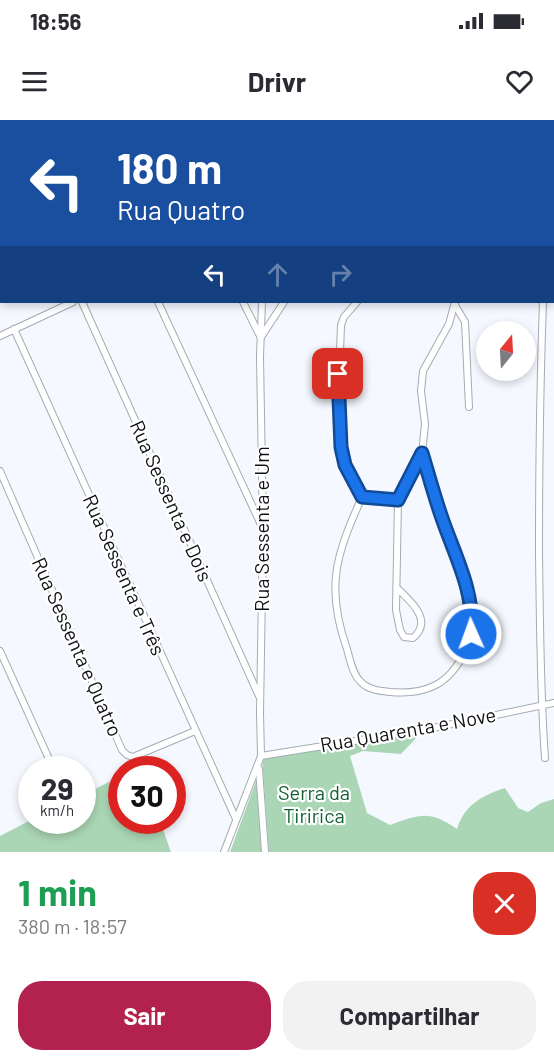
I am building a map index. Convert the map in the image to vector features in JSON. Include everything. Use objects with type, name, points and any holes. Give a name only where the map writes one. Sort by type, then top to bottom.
[{"type":"street","points":[[0,336],[71,303]]},
{"type":"street","name":"Rua Sessenta e Dois","points":[[82,303],[260,700]]},
{"type":"street","points":[[158,303],[264,530]]},
{"type":"street","points":[[244,303],[261,338]]},
{"type":"street","name":"Rua Sessenta e Um","points":[[259,764],[261,756],[264,530],[262,303]]},
{"type":"street","points":[[261,338],[283,303]]},
{"type":"street","points":[[356,303],[344,317],[341,325],[338,407],[341,447],[345,465],[362,497]]},
{"type":"street","points":[[455,303],[465,322],[469,407]]},
{"type":"street","points":[[397,588],[420,615],[421,623],[418,633],[413,638],[404,637],[400,630],[396,610],[398,500],[422,453],[425,424],[421,390],[423,371],[449,324],[455,303]]},
{"type":"street","points":[[543,303],[539,408],[541,706],[545,758]]},
{"type":"street","name":"Rua Sessenta e Três","points":[[14,329],[236,819]]},
{"type":"street","points":[[362,497],[347,530],[337,566],[334,587],[340,632],[360,682],[380,691],[408,694],[426,690],[440,684],[453,672],[469,644],[472,624],[470,600],[463,572],[443,520],[422,453]]},
{"type":"street","name":"Rua Sessenta e Quatro","points":[[0,471],[122,750],[133,757],[195,731]]},
{"type":"street","points":[[362,497],[398,500]]},
{"type":"street","points":[[0,651],[48,756]]},
{"type":"street","name":"Rua Quarenta e Nove","points":[[261,756],[423,730],[554,703]]},
{"type":"street","points":[[224,852],[259,764]]},
{"type":"street","points":[[259,764],[265,852]]},
{"type":"green space","name":"Serra da Tiririca","points":[[418,736],[401,754],[363,751],[350,756],[367,813],[390,825],[417,816],[432,816],[457,829],[469,807],[489,794],[505,788],[518,808],[528,812],[541,803],[554,799],[554,852],[269,852],[262,757],[268,754]]},
{"type":"green space","name":"Serra da Tiririca","points":[[256,781],[262,852],[230,852]]},
{"type":"green space","points":[[108,782],[108,834],[165,834],[171,852],[0,852],[0,836],[18,827],[18,834],[96,834],[96,788]]},
{"type":"route","points":[[338,374],[341,447],[345,465],[362,497],[398,500],[422,453],[443,520],[463,572],[470,600],[471,634]]}]
